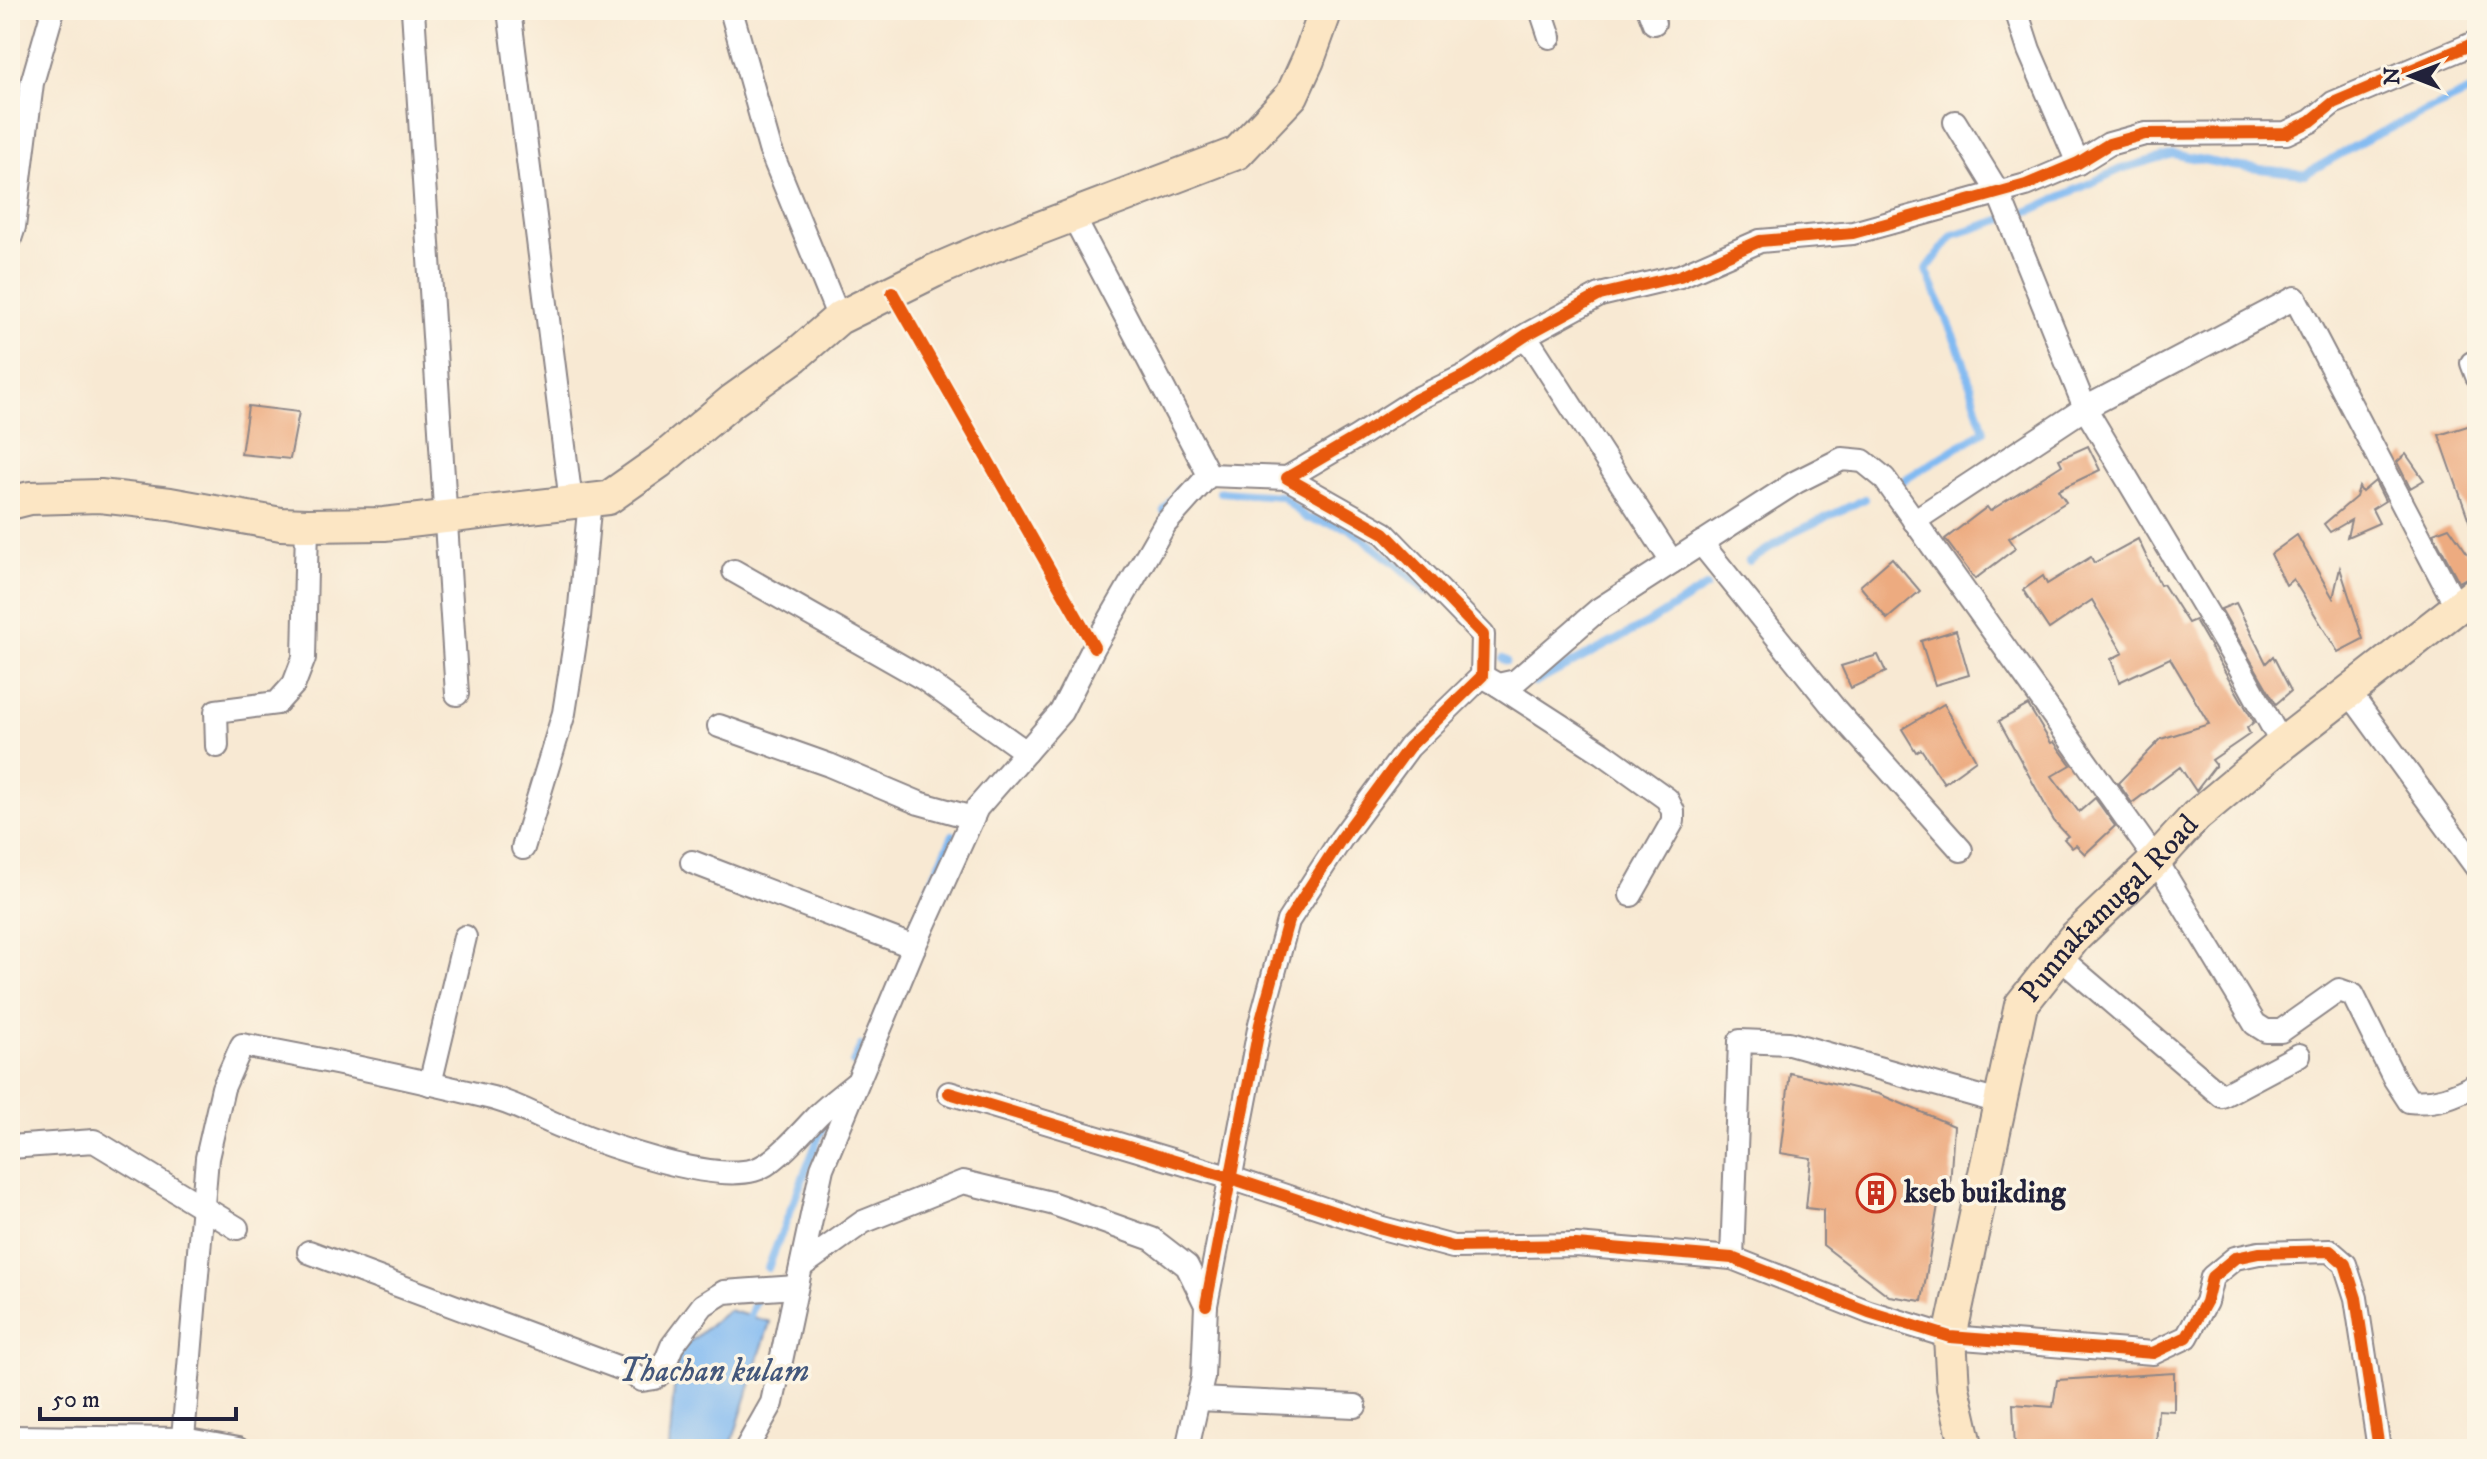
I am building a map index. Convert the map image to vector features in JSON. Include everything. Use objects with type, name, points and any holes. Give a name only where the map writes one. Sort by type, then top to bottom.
[{"type":"street","points":[[10,239],[32,83],[53,10]]},
{"type":"street","points":[[413,10],[457,694]]},
{"type":"street","points":[[509,10],[580,501],[579,617],[564,713],[523,848]]},
{"type":"street","points":[[731,10],[770,149],[839,318]]},
{"type":"street","points":[[10,503],[30,498],[100,496],[170,504],[281,524],[307,525],[384,524],[608,498],[659,462],[839,318],[948,265],[1237,153],[1292,95],[1326,10]]},
{"type":"street","points":[[1541,10],[1550,37]]},
{"type":"street","points":[[2016,10],[2029,50],[2078,163]]},
{"type":"street","points":[[1287,478],[1415,400],[1468,374],[1523,337],[1600,295],[1680,276],[1760,241],[1853,233],[2026,185],[2078,163],[2109,144],[2145,134],[2286,133],[2311,121],[2333,103],[2477,42]]},
{"type":"street","points":[[10,78],[32,83]]},
{"type":"street","points":[[1955,122],[1998,192],[2085,408],[2282,744]]},
{"type":"street","points":[[1073,216],[1209,475]]},
{"type":"street","points":[[1914,521],[2085,408],[2295,298],[2467,600]]},
{"type":"street","points":[[1523,337],[1533,347],[1672,562]]},
{"type":"street","points":[[1187,1449],[1203,1377],[1206,1305],[1260,1024],[1288,921],[1341,839],[1409,747],[1490,681],[1516,681],[1598,610],[1796,482],[1842,459],[1863,461],[1884,478],[2156,860],[2255,1024],[2266,1031],[2281,1031],[2339,990],[2353,995],[2394,1078],[2409,1101],[2428,1103],[2449,1098],[2477,1084]]},
{"type":"street","points":[[1209,475],[1287,478],[1384,533],[1483,635],[1490,681],[1603,753],[1667,799],[1673,811],[1673,821],[1631,895]]},
{"type":"street","points":[[746,1449],[772,1403],[822,1168],[914,947],[977,808],[1061,712],[1094,647],[1165,524],[1209,475]]},
{"type":"street","points":[[217,746],[216,711],[277,703],[294,684],[304,658],[307,525]]},
{"type":"street","points":[[1701,543],[1834,708],[1961,850]]},
{"type":"street","points":[[734,571],[924,679],[1026,752]]},
{"type":"street","name":"Punnakamugal Road","points":[[1967,1449],[1953,1388],[1950,1337],[2021,1005],[2074,938],[2156,860],[2196,816],[2282,744],[2467,600]]},
{"type":"street","points":[[2349,692],[2477,868]]},
{"type":"street","points":[[719,726],[829,765],[919,803],[973,818]]},
{"type":"street","points":[[692,862],[914,947]]},
{"type":"street","points":[[430,1084],[465,937]]},
{"type":"street","points":[[2059,957],[2222,1096],[2299,1055]]},
{"type":"street","points":[[1732,1258],[1740,1041],[1789,1043],[1999,1102]]},
{"type":"street","points":[[182,1444],[207,1158],[223,1088],[242,1045],[374,1070],[496,1098],[567,1129],[645,1155],[712,1172],[755,1170],[791,1145],[820,1113],[860,1080]]},
{"type":"street","points":[[949,1093],[1231,1178],[1382,1228],[1453,1247],[1576,1245],[1732,1258],[1869,1312],[1950,1337],[2153,1353],[2187,1337],[2206,1302],[2212,1277],[2235,1258],[2259,1253],[2330,1251],[2345,1264],[2356,1298],[2379,1449]]},
{"type":"street","points":[[10,1147],[94,1141],[237,1228]]},
{"type":"street","points":[[803,1265],[863,1222],[963,1182],[1051,1203],[1152,1239],[1187,1266],[1206,1305]]},
{"type":"street","points":[[309,1252],[625,1370],[642,1380],[655,1378],[661,1373],[672,1346],[703,1305],[724,1292],[796,1287]]},
{"type":"street","points":[[1198,1399],[1355,1406]]},
{"type":"street","points":[[10,1437],[238,1449]]},
{"type":"water","name":"Thachan kulam","points":[[728,1310],[770,1322],[730,1449],[669,1449],[677,1353]]},
{"type":"building","points":[[248,406],[299,412],[290,459],[241,454]]},
{"type":"building","points":[[2477,423],[2477,535],[2474,535],[2439,435]]},
{"type":"building","points":[[2088,446],[2100,470],[2058,490],[2066,502],[2009,538],[2016,548],[1975,579],[1945,539],[1987,507],[1990,511],[2062,465],[2059,459]]},
{"type":"building","points":[[2406,454],[2424,480],[2410,488],[2397,462]]},
{"type":"building","points":[[2375,481],[2385,501],[2372,509],[2379,523],[2347,537],[2351,520],[2330,532],[2324,524],[2356,497],[2359,487],[2362,492]]},
{"type":"building","points":[[2449,527],[2477,567],[2477,572],[2459,582],[2433,533]]},
{"type":"building","points":[[2297,535],[2333,598],[2340,568],[2363,639],[2338,652],[2293,579],[2286,585],[2271,554]]},
{"type":"building","points":[[2138,539],[2160,585],[2163,584],[2188,623],[2195,620],[2254,722],[2247,728],[2250,734],[2212,760],[2216,765],[2196,791],[2180,767],[2132,803],[2118,783],[2161,739],[2209,724],[2170,658],[2119,682],[2111,659],[2123,653],[2092,600],[2049,629],[2023,590],[2043,576],[2047,584],[2091,557],[2094,563]]},
{"type":"building","points":[[1892,558],[1920,591],[1887,619],[1860,586]]},
{"type":"building","points":[[2236,603],[2266,663],[2273,656],[2291,691],[2276,704],[2221,609]]},
{"type":"building","points":[[1956,630],[1969,675],[1935,685],[1921,641]]},
{"type":"building","points":[[1878,655],[1886,672],[1851,688],[1841,666]]},
{"type":"building","points":[[1944,704],[1976,760],[1944,783],[1921,749],[1916,752],[1902,729]]},
{"type":"building","points":[[2028,705],[2051,743],[2054,742],[2071,765],[2052,776],[2079,812],[2095,798],[2115,826],[2085,854],[2076,845],[2072,848],[2064,839],[2068,836],[2054,821],[1999,721]]},
{"type":"building","name":"kseb buikding","points":[[1790,1073],[1879,1094],[1954,1126],[1950,1187],[1939,1199],[1922,1301],[1889,1296],[1823,1245],[1823,1210],[1806,1208],[1811,1158],[1780,1153]]},
{"type":"building","points":[[2174,1373],[2174,1411],[2158,1410],[2156,1449],[2015,1449],[2013,1404],[2053,1407],[2057,1380]]},
{"type":"waterway","points":[[1904,480],[1984,431],[1963,359],[1926,270],[1953,235],[2032,210],[2121,169],[2173,154],[2232,166],[2305,174],[2371,137],[2477,88]]},
{"type":"waterway","points":[[1164,511],[1178,490]]},
{"type":"waterway","points":[[1220,492],[1282,496],[1306,518],[1349,528],[1426,591]]},
{"type":"waterway","points":[[1749,561],[1791,534],[1865,499]]},
{"type":"waterway","points":[[1535,683],[1648,623],[1706,587]]},
{"type":"waterway","points":[[928,890],[953,835]]},
{"type":"waterway","points":[[853,1063],[861,1046]]},
{"type":"waterway","points":[[768,1268],[825,1121]]},
{"type":"waterway","points":[[747,1324],[756,1300]]},
{"type":"cycle path","points":[[1206,1305],[1260,1024],[1288,921],[1341,839],[1409,747],[1482,676],[1483,635],[1384,533],[1287,478],[1415,400],[1468,374],[1528,334],[1600,295],[1680,276],[1760,241],[1853,233],[2026,185],[2078,163],[2109,144],[2145,134],[2286,133],[2311,121],[2333,103],[2477,42]]},
{"type":"cycle path","points":[[892,292],[1094,647]]},
{"type":"cycle path","points":[[949,1093],[1231,1178],[1382,1228],[1453,1247],[1576,1245],[1732,1258],[1869,1312],[1950,1337],[2153,1353],[2187,1337],[2206,1302],[2212,1277],[2235,1258],[2259,1253],[2330,1251],[2345,1264],[2356,1298],[2379,1449]]},
{"type":"place","name":"kseb buikding","points":[[1876,1193]]}]
